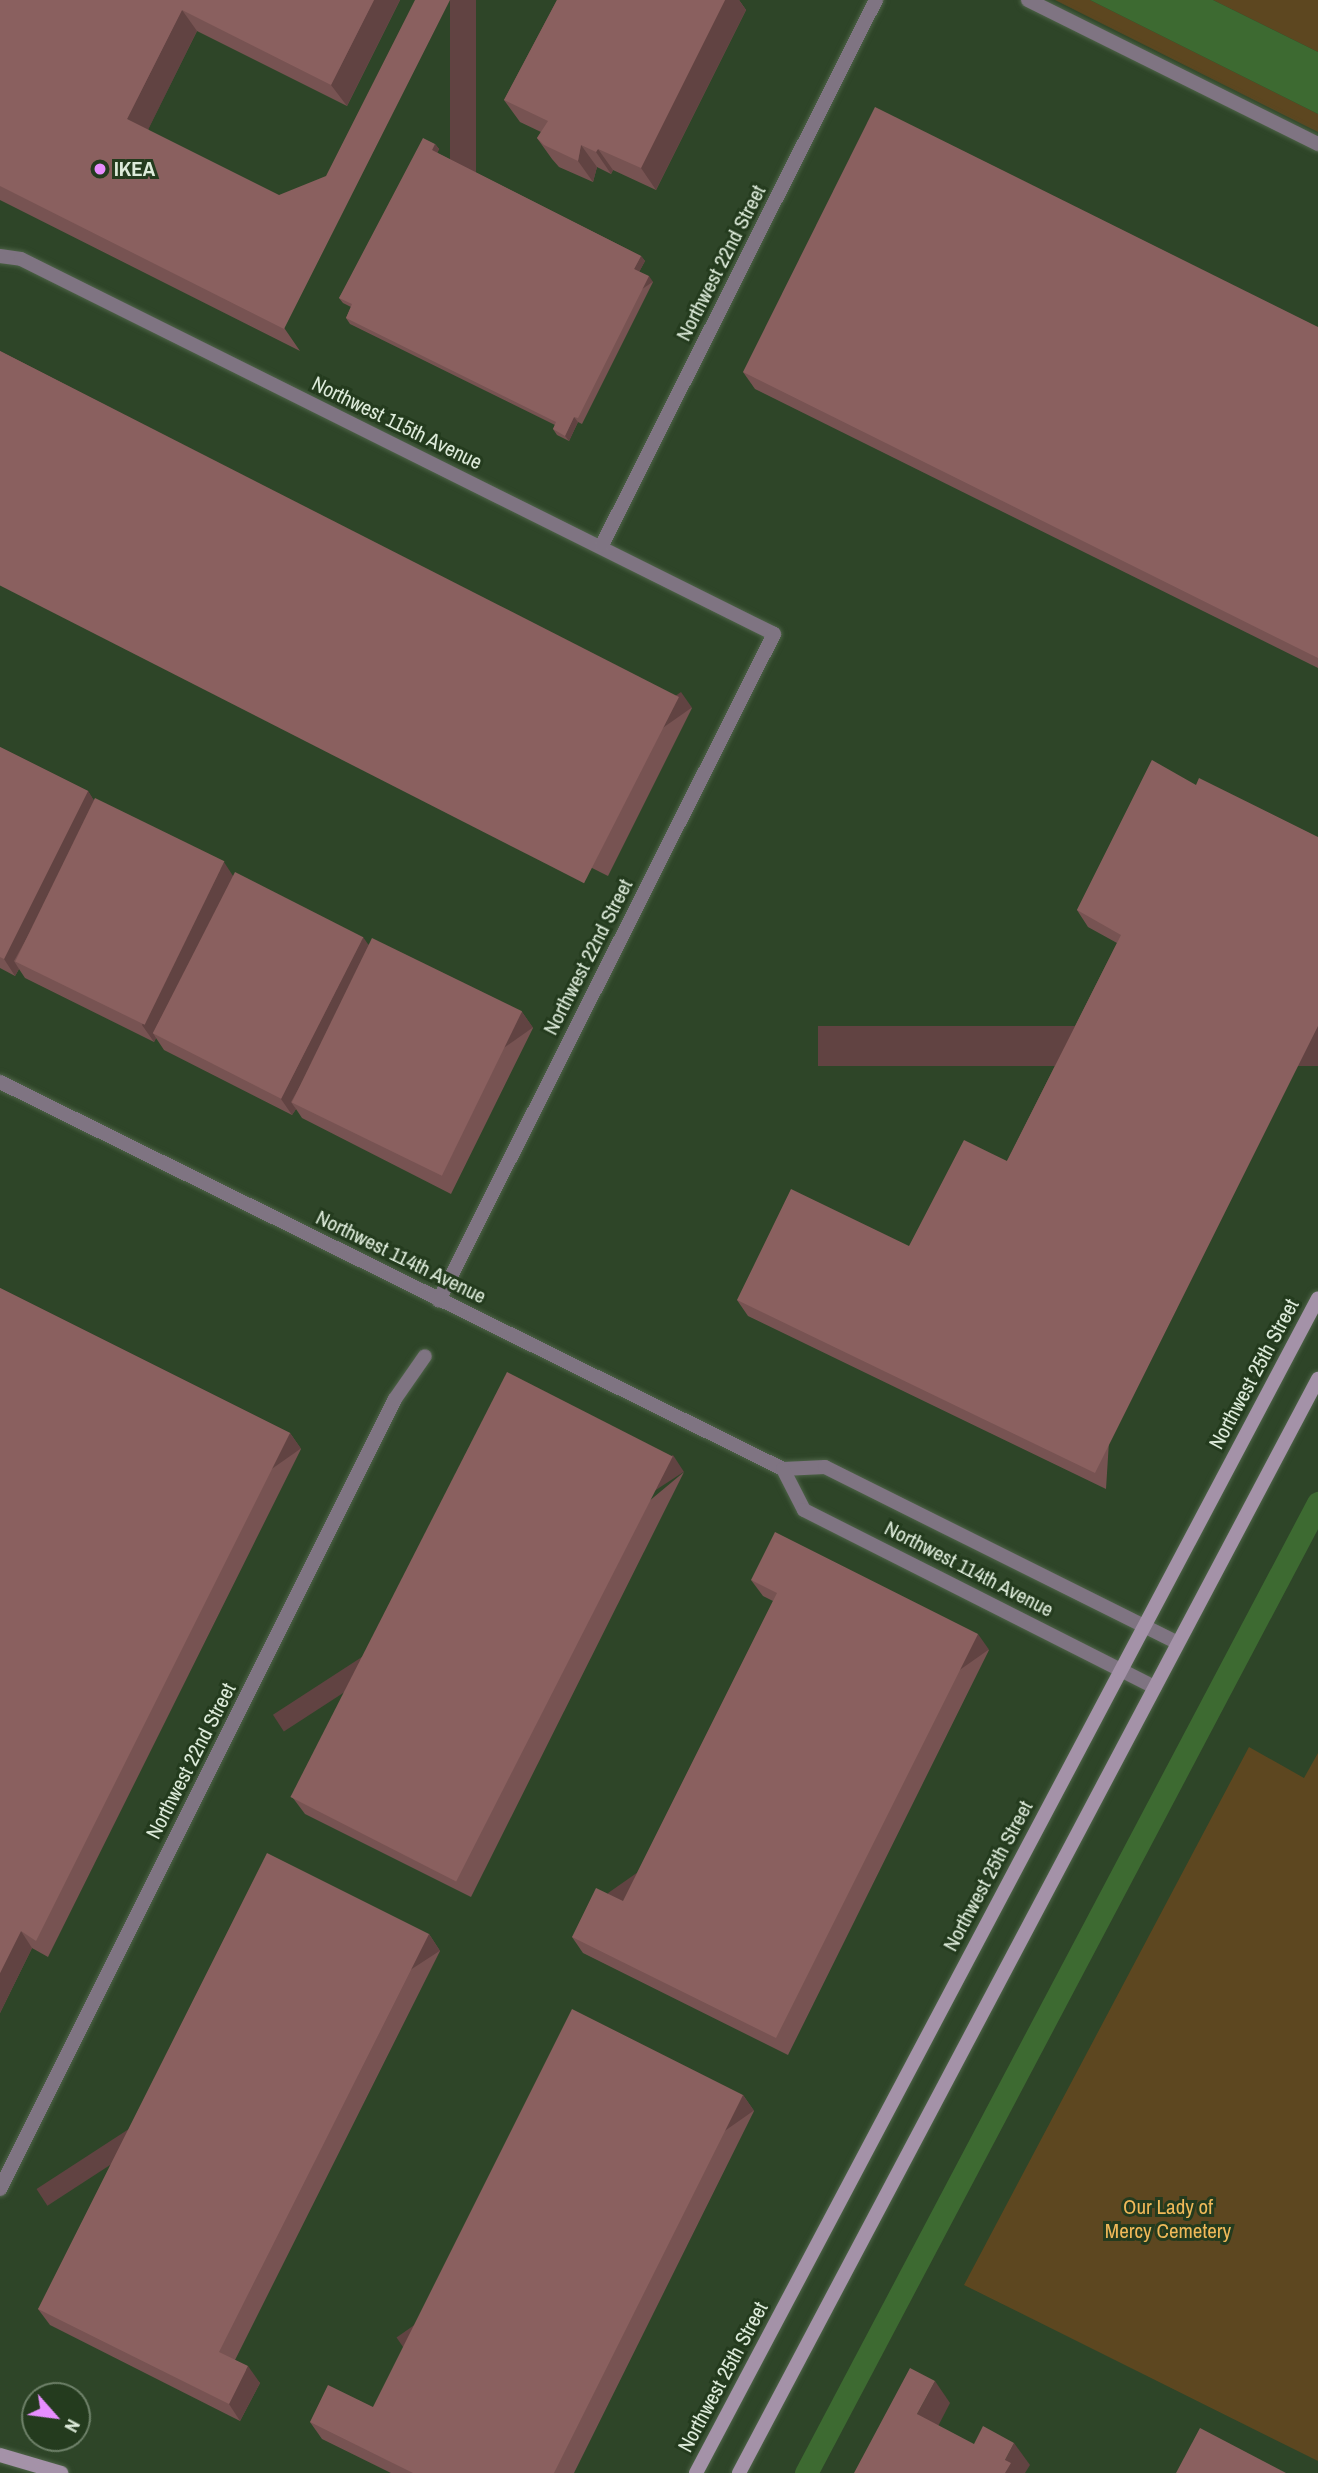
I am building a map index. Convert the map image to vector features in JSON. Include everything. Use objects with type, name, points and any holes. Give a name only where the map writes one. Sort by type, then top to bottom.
[{"type":"main road","name":"Northwest 25th Street","points":[[696,2473],[1318,1298]]},
{"type":"main road","points":[[739,2473],[1318,1379]]},
{"type":"main road","points":[[0,2455],[61,2473]]},
{"type":"street","name":"Northwest 22nd Street","points":[[602,545],[876,0]]},
{"type":"street","points":[[1028,0],[1318,144]]},
{"type":"street","name":"Northwest 115th Avenue","points":[[0,256],[21,259],[602,545],[774,634]]},
{"type":"street","name":"Northwest 22nd Street","points":[[439,1300],[774,634]]},
{"type":"street","name":"Northwest 114th Avenue","points":[[0,1082],[783,1469],[825,1467],[1178,1643]]},
{"type":"street","name":"Northwest 22nd Street","points":[[0,2189],[395,1399],[425,1356]]},
{"type":"street","name":"Northwest 114th Avenue","points":[[783,1469],[804,1510],[1156,1687]]},
{"type":"green space","points":[[1055,0],[1090,0],[1318,114],[1318,132]]},
{"type":"green space","points":[[1213,0],[1318,0],[1318,52]]},
{"type":"green space","name":"Our Lady of Mercy Cemetery","points":[[1249,1747],[1304,1778],[1318,1753],[1318,2461],[964,2285]]},
{"type":"shaded area","points":[[1090,0],[1213,0],[1318,52],[1318,114]]},
{"type":"building","name":"IKEA","points":[[0,0],[374,0],[331,85],[182,10],[127,119],[279,195],[326,176],[415,0],[450,0],[284,329],[0,186]]},
{"type":"building","points":[[557,0],[725,0],[641,168],[598,149],[596,152],[581,145],[578,161],[544,145],[537,138],[548,121],[504,100]]},
{"type":"building","points":[[875,107],[1318,327],[1318,658],[743,372]]},
{"type":"building","points":[[423,138],[435,144],[432,150],[641,256],[634,269],[649,276],[578,418],[574,417],[565,436],[553,429],[556,422],[346,318],[352,304],[339,298]]},
{"type":"building","points":[[0,351],[679,697],[584,883],[0,586]]},
{"type":"building","points":[[0,747],[88,791],[4,959],[0,957]]},
{"type":"building","points":[[1152,760],[1196,785],[1199,778],[1318,837],[1318,1026],[1095,1473],[737,1300],[791,1189],[909,1246],[964,1140],[1007,1161],[1121,935],[1077,910]]},
{"type":"building","points":[[95,798],[224,861],[145,1025],[15,962]]},
{"type":"building","points":[[235,872],[363,937],[281,1099],[153,1033]]},
{"type":"building","points":[[372,938],[522,1011],[442,1176],[292,1102]]},
{"type":"building","points":[[0,1288],[290,1433],[36,1941],[21,1931],[0,1973]]},
{"type":"building","points":[[507,1372],[673,1456],[456,1881],[290,1797]]},
{"type":"building","points":[[775,1532],[978,1634],[776,2038],[572,1937],[596,1888],[623,1901],[777,1593],[751,1580]]},
{"type":"building","points":[[267,1853],[429,1934],[219,2352],[248,2366],[229,2404],[38,2309]]},
{"type":"building","points":[[572,2009],[743,2095],[554,2473],[413,2473],[310,2422],[328,2385],[373,2407]]},
{"type":"building","points":[[910,2368],[935,2381],[917,2414],[974,2444],[983,2426],[1014,2443],[1005,2460],[1011,2463],[1005,2473],[854,2473]]},
{"type":"building","points":[[1200,2428],[1286,2473],[1176,2473]]},
{"type":"waterway","points":[[806,2473],[1318,1503]]},
{"type":"place","name":"IKEA","points":[[100,169]]}]
